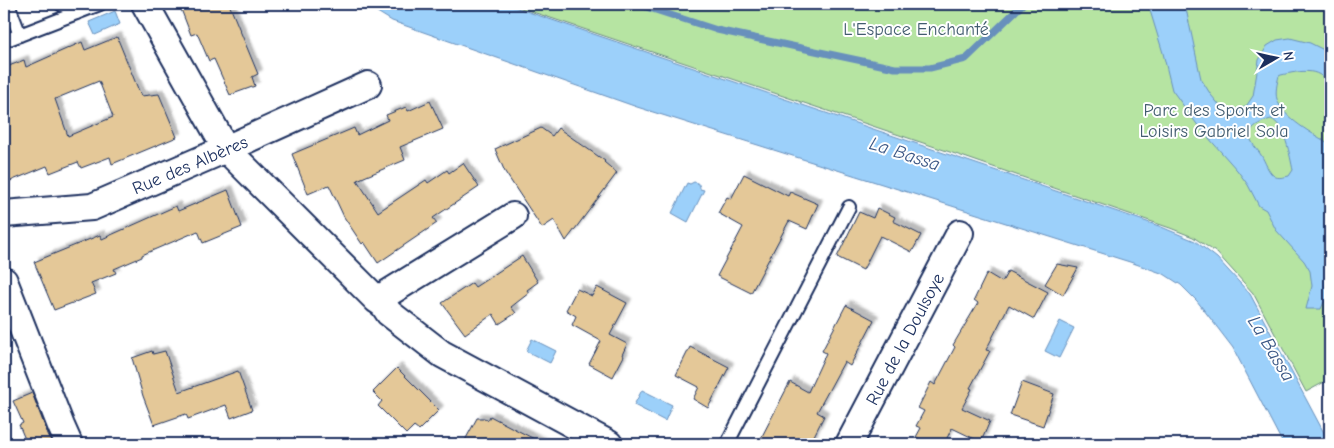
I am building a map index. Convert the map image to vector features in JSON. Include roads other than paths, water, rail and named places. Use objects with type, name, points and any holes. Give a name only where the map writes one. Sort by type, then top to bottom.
[{"type":"street","points":[[145,4],[226,150],[383,304],[389,313],[442,354],[610,444]]},
{"type":"street","name":"Rue des Albères","points":[[4,214],[92,207],[226,150],[368,85]]},
{"type":"street","points":[[377,300],[514,216]]},
{"type":"street","name":"Rue de la Doulsoye","points":[[849,444],[960,233]]},
{"type":"street","points":[[4,281],[69,444]]},
{"type":"lane","points":[[8,4],[20,35]]},
{"type":"lane","points":[[61,4],[76,13]]},
{"type":"lane","points":[[4,41],[100,4]]},
{"type":"lane","points":[[727,444],[849,207]]},
{"type":"water","name":"La Bassa","points":[[366,4],[505,4],[1159,226],[1195,241],[1217,258],[1250,294],[1330,444],[1283,444],[1233,348],[1197,301],[1181,285],[1164,274],[637,107],[392,21]]},
{"type":"water","points":[[1148,4],[1185,4],[1201,79],[1221,107],[1242,109],[1253,96],[1259,60],[1267,46],[1277,40],[1290,38],[1310,43],[1330,53],[1330,90],[1327,82],[1322,77],[1316,73],[1303,71],[1279,76],[1276,91],[1277,99],[1285,113],[1308,131],[1330,144],[1330,300],[1324,302],[1321,309],[1306,309],[1312,286],[1310,271],[1304,261],[1276,230],[1266,210],[1259,206],[1248,185],[1237,170],[1199,127],[1172,90]],"holes":[[[1271,119],[1276,122],[1286,142],[1293,170],[1289,176],[1276,177],[1272,174],[1250,137],[1252,129],[1258,124]]]},
{"type":"water","points":[[115,11],[120,24],[95,35],[89,22]]},
{"type":"water","points":[[694,182],[699,184],[700,189],[704,190],[688,222],[672,213],[687,183]]},
{"type":"water","points":[[1060,321],[1074,328],[1059,358],[1045,351]]},
{"type":"water","points":[[532,339],[556,351],[550,363],[526,351]]},
{"type":"water","points":[[642,390],[672,405],[665,421],[634,405]]},
{"type":"waterway","points":[[637,4],[717,30],[895,68],[930,68],[966,59],[1023,4]]},
{"type":"park label","name":"L'Espace Enchanté","points":[[916,29]]},
{"type":"park label","name":"Parc des Sports et Loisirs Gabriel Sola","points":[[1214,120]]}]
